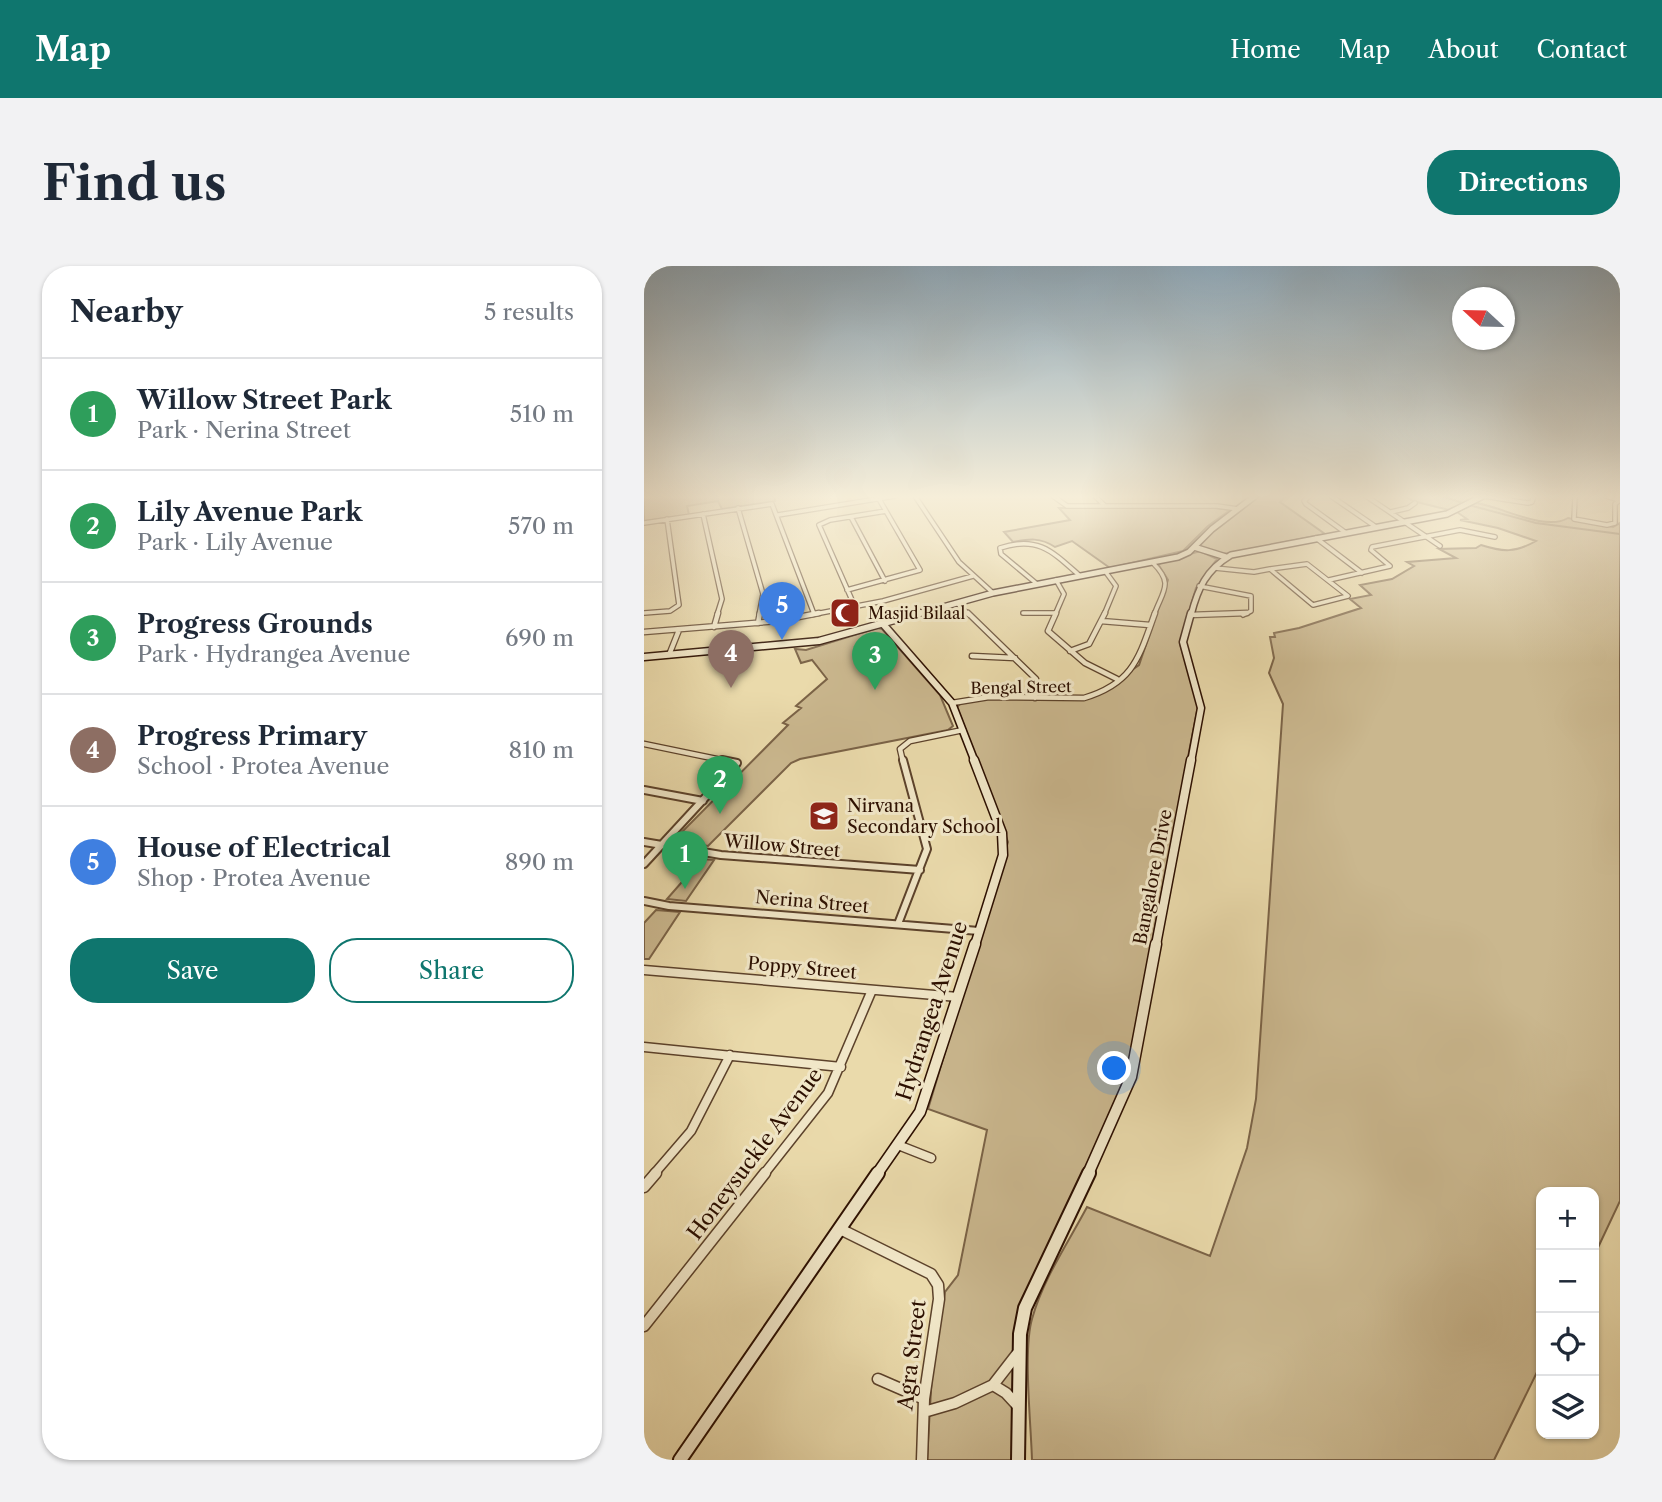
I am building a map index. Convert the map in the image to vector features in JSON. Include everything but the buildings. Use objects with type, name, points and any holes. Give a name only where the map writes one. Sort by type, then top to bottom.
[{"type":"street","points":[[644,613],[670,611],[679,605],[672,552]]},
{"type":"street","points":[[711,552],[722,599],[714,627]]},
{"type":"street","points":[[751,552],[763,594],[758,623]]},
{"type":"street","points":[[791,552],[814,614]]},
{"type":"street","points":[[831,552],[855,607]]},
{"type":"street","points":[[869,552],[885,581]]},
{"type":"street","points":[[847,590],[915,573],[920,569],[910,552]]},
{"type":"street","points":[[952,552],[959,562],[993,593]]},
{"type":"street","points":[[1001,552],[1037,584]]},
{"type":"street","points":[[1049,552],[1080,576]]},
{"type":"street","points":[[644,657],[808,643],[993,593],[1153,563],[1178,557],[1186,552]]},
{"type":"street","points":[[1209,552],[1226,557],[1251,552]]},
{"type":"street","points":[[1334,552],[1362,573]]},
{"type":"street","points":[[1329,580],[1391,566],[1373,552]]},
{"type":"street","name":"Bangalore Drive","points":[[1018,1460],[1020,1350],[1025,1308],[1110,1128],[1130,1077],[1200,708],[1182,647],[1199,586],[1226,557]]},
{"type":"street","name":"Bengal Street","points":[[952,703],[982,697],[1088,697],[1117,679],[1136,665],[1166,581],[1165,575],[1153,563]]},
{"type":"street","points":[[1215,568],[1252,572],[1270,569],[1307,564],[1348,596],[1315,606],[1270,569]]},
{"type":"street","points":[[1070,651],[1092,641],[1101,621],[1116,586],[1105,571]]},
{"type":"street","points":[[644,632],[758,623],[814,614],[855,607],[973,576]]},
{"type":"street","points":[[1056,580],[1064,594],[1047,630],[1089,666],[1117,679]]},
{"type":"street","points":[[1190,615],[1243,615],[1251,611],[1251,596],[1199,586]]},
{"type":"street","points":[[957,603],[1036,679],[1035,698]]},
{"type":"street","points":[[1023,613],[1055,613]]},
{"type":"street","points":[[1101,621],[1150,625]]},
{"type":"street","name":"Hydrangea Avenue","points":[[680,1460],[924,1104],[1003,855],[1004,840],[952,703],[883,624]]},
{"type":"street","points":[[669,655],[679,630]]},
{"type":"street","points":[[972,656],[1015,658]]},
{"type":"street","points":[[898,924],[920,870],[926,844],[900,749],[910,741],[963,730]]},
{"type":"street","points":[[644,744],[737,763],[644,864]]},
{"type":"street","points":[[644,790],[703,801]]},
{"type":"street","name":"Willow Street","points":[[644,842],[721,855],[920,870]]},
{"type":"street","name":"Nerina Street","points":[[644,901],[669,906],[979,931]]},
{"type":"street","name":"Poppy Street","points":[[644,970],[958,997]]},
{"type":"street","name":"Honeysuckle Avenue","points":[[644,1326],[828,1093],[872,990]]},
{"type":"street","points":[[645,1048],[841,1067]]},
{"type":"street","points":[[644,1187],[691,1131],[730,1055]]},
{"type":"street","points":[[898,1145],[931,1158]]},
{"type":"street","name":"Agra Street","points":[[840,1229],[923,1269],[936,1279],[939,1299],[925,1399],[922,1460]]},
{"type":"street","points":[[924,1412],[956,1403],[993,1385],[1020,1350]]},
{"type":"street","points":[[878,1379],[925,1399]]},
{"type":"street","points":[[993,1385],[1006,1393],[1019,1408]]},
{"type":"shaded area","points":[[1087,552],[1180,552],[1110,568]]},
{"type":"shaded area","points":[[1198,552],[1217,559],[1196,588],[1180,644],[1198,703],[1197,711],[1124,1086],[1020,1305],[1014,1337],[1012,1460],[927,1460],[932,1373],[945,1292],[958,1275],[987,1130],[928,1109],[1008,842],[957,707],[961,703],[984,698],[1092,697],[1139,665],[1168,580],[1158,564]]},
{"type":"shaded area","points":[[1212,552],[1236,552],[1230,553]]},
{"type":"shaded area","points":[[1444,552],[1620,552],[1620,1201],[1599,1245],[1599,1187],[1536,1187],[1536,1374],[1494,1460],[1032,1460],[1029,1332],[1049,1275],[1087,1207],[1210,1256],[1247,1148],[1256,1099],[1283,704],[1269,673],[1274,658],[1270,637],[1275,637],[1274,633],[1361,608],[1350,599],[1371,595],[1360,585],[1392,579],[1414,566],[1407,562],[1456,558]]},
{"type":"shaded area","points":[[877,628],[882,629],[940,695],[953,726],[948,730],[800,759],[791,763],[708,846],[674,840],[788,725],[783,723],[801,708],[796,706],[827,679],[812,660],[801,663],[795,649],[806,650]]},
{"type":"shaded area","points":[[702,859],[714,860],[686,901],[667,899]]},
{"type":"shaded area","points":[[656,910],[680,912],[649,959],[644,959],[644,923]]},
{"type":"place","name":"Masjid Bilaal","points":[[845,613]]},
{"type":"place","name":"House of Electrical","points":[[782,640]]},
{"type":"place","name":"Progress Primary","points":[[731,688]]},
{"type":"place","name":"Progress Grounds","points":[[875,690]]},
{"type":"place","name":"Lily Avenue Park","points":[[720,814]]},
{"type":"place","name":"Nirvana Secondary School","points":[[824,816]]},
{"type":"place","name":"Willow Street Park","points":[[685,889]]}]
